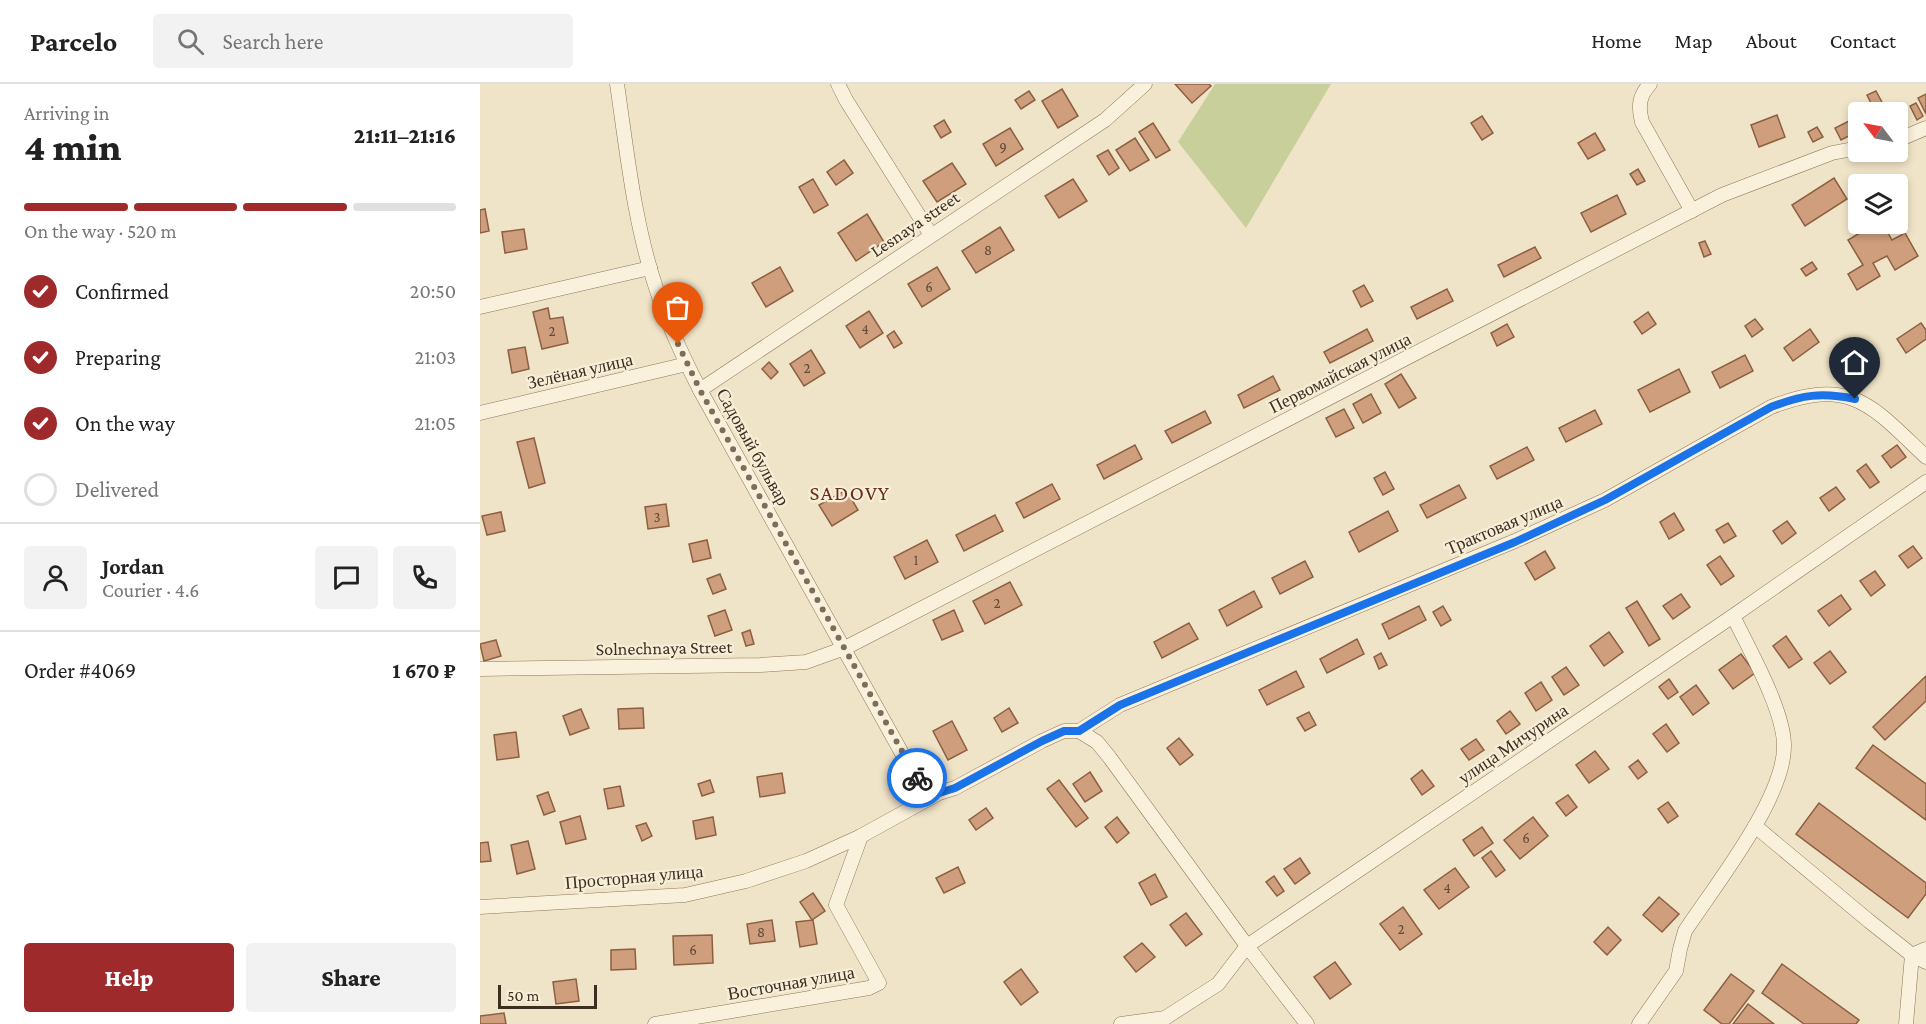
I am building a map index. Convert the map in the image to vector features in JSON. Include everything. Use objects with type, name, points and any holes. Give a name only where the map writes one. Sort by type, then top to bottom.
[{"type":"street","name":"Садовый бульвар","points":[[617,84],[636,209],[650,268],[669,324],[687,364],[914,775],[924,786],[939,793]]},
{"type":"street","points":[[838,84],[931,235]]},
{"type":"street","name":"Lesnaya street","points":[[700,390],[1105,120],[1145,84]]},
{"type":"street","points":[[1650,84],[1640,99],[1639,110],[1642,122],[1692,211]]},
{"type":"street","points":[[1908,136],[1926,128]]},
{"type":"street","name":"Первомайская улица","points":[[845,648],[1722,195],[1832,153],[1848,150]]},
{"type":"street","points":[[480,307],[650,268]]},
{"type":"street","name":"Зелёная улица","points":[[480,413],[687,364]]},
{"type":"street","name":"Трактовая улица","points":[[1079,731],[1120,705],[1515,542],[1585,509],[1771,407],[1796,397],[1820,394],[1855,399],[1873,408],[1926,457]]},
{"type":"street","name":"улица Мичурина","points":[[1121,1024],[1165,1018],[1218,984],[1247,946],[1926,482]]},
{"type":"street","points":[[1639,1024],[1676,971],[1685,931],[1755,826],[1780,771],[1784,747],[1780,724],[1771,698],[1733,616]]},
{"type":"street","name":"Solnechnaya Street","points":[[480,669],[806,663],[845,648]]},
{"type":"street","name":"Просторная улица","points":[[480,906],[685,895],[746,881],[806,861],[861,836],[939,793],[955,788],[1042,741],[1064,731],[1079,731]]},
{"type":"street","points":[[1079,731],[1097,742],[1110,758],[1307,1024]]},
{"type":"street","points":[[1755,826],[1912,955],[1926,962]]},
{"type":"street","name":"Восточная улица","points":[[655,1024],[869,988],[879,983],[836,905],[861,836]]},
{"type":"street","points":[[1912,955],[1926,949]]},
{"type":"street","points":[[1906,1024],[1912,955]]},
{"type":"green space","points":[[1215,84],[1331,84],[1246,228],[1178,142]]},
{"type":"building","points":[[1175,84],[1209,84],[1211,86],[1192,103]]},
{"type":"building","points":[[1062,89],[1078,116],[1058,128],[1042,101]]},
{"type":"building","points":[[1029,91],[1035,100],[1021,109],[1015,100]]},
{"type":"building","points":[[1876,91],[1882,102],[1870,102],[1867,95]]},
{"type":"building","points":[[1926,94],[1926,114],[1918,98]]},
{"type":"building","points":[[1916,103],[1923,116],[1917,120],[1910,106]]},
{"type":"building","points":[[1777,115],[1785,137],[1759,147],[1751,125]]},
{"type":"building","points":[[1482,116],[1493,133],[1482,140],[1471,123]]},
{"type":"building","points":[[944,120],[951,132],[941,138],[934,126]]},
{"type":"building","points":[[1848,122],[1848,136],[1841,140],[1835,128]]},
{"type":"building","points":[[1153,123],[1170,150],[1156,158],[1139,132]]},
{"type":"building","points":[[1817,127],[1823,137],[1813,142],[1808,132]]},
{"type":"building","points":[[1010,128],[1023,149],[996,166],[983,144]]},
{"type":"building","points":[[1595,133],[1605,150],[1588,159],[1578,143]]},
{"type":"building","points":[[1135,138],[1149,160],[1130,171],[1116,150]]},
{"type":"building","points":[[1108,150],[1119,168],[1109,175],[1097,156]]},
{"type":"building","points":[[844,160],[853,173],[836,185],[827,172]]},
{"type":"building","points":[[952,163],[966,184],[937,202],[923,181]]},
{"type":"building","points":[[1638,169],[1645,181],[1637,185],[1630,174]]},
{"type":"building","points":[[1834,178],[1847,199],[1805,226],[1792,205]]},
{"type":"building","points":[[813,179],[828,205],[814,213],[799,187]]},
{"type":"building","points":[[1073,179],[1087,201],[1059,218],[1045,196]]},
{"type":"building","points":[[1617,195],[1626,214],[1591,232],[1581,213]]},
{"type":"building","points":[[485,209],[489,231],[480,233],[480,210]]},
{"type":"building","points":[[867,214],[884,242],[856,261],[838,233]]},
{"type":"building","points":[[1000,227],[1014,250],[976,273],[962,251]]},
{"type":"building","points":[[524,229],[527,249],[505,253],[502,232]]},
{"type":"building","points":[[1858,234],[1889,234],[1892,240],[1906,234],[1918,256],[1895,270],[1887,256],[1873,263],[1880,276],[1857,290],[1848,274],[1863,265],[1848,240]]},
{"type":"building","points":[[1705,241],[1711,254],[1704,257],[1699,243]]},
{"type":"building","points":[[1535,247],[1541,258],[1504,277],[1498,265]]},
{"type":"building","points":[[1812,262],[1817,269],[1806,276],[1801,269]]},
{"type":"building","points":[[780,267],[793,291],[766,307],[752,283]]},
{"type":"building","points":[[937,267],[950,289],[922,307],[908,284]]},
{"type":"building","points":[[1364,285],[1373,301],[1361,307],[1353,291]]},
{"type":"building","points":[[1447,289],[1453,301],[1417,319],[1411,307]]},
{"type":"building","points":[[548,308],[550,319],[563,317],[568,343],[542,349],[533,312]]},
{"type":"building","points":[[869,311],[883,333],[860,348],[846,326]]},
{"type":"building","points":[[1648,312],[1656,324],[1642,334],[1634,322]]},
{"type":"building","points":[[1755,319],[1763,329],[1752,337],[1745,326]]},
{"type":"building","points":[[1921,323],[1926,330],[1926,339],[1906,353],[1897,339]]},
{"type":"building","points":[[1507,324],[1514,337],[1497,346],[1491,333]]},
{"type":"building","points":[[1367,329],[1373,341],[1330,363],[1324,352]]},
{"type":"building","points":[[1810,329],[1819,342],[1793,361],[1784,348]]},
{"type":"building","points":[[894,331],[902,343],[894,348],[887,336]]},
{"type":"building","points":[[525,347],[529,369],[512,373],[508,350]]},
{"type":"building","points":[[811,350],[825,373],[804,386],[790,364]]},
{"type":"building","points":[[1745,355],[1753,371],[1720,388],[1712,372]]},
{"type":"building","points":[[769,362],[778,372],[771,379],[762,369]]},
{"type":"building","points":[[1679,369],[1690,392],[1650,412],[1638,390]]},
{"type":"building","points":[[1401,374],[1416,398],[1399,408],[1385,384]]},
{"type":"building","points":[[1273,376],[1280,390],[1244,408],[1238,395]]},
{"type":"building","points":[[1371,394],[1381,413],[1363,423],[1353,404]]},
{"type":"building","points":[[1344,409],[1354,428],[1336,437],[1326,418]]},
{"type":"building","points":[[1595,410],[1602,424],[1566,442],[1559,428]]},
{"type":"building","points":[[1205,411],[1211,423],[1172,443],[1165,431]]},
{"type":"building","points":[[534,438],[545,483],[529,488],[517,442]]},
{"type":"building","points":[[1135,445],[1142,459],[1104,479],[1097,465]]},
{"type":"building","points":[[1897,445],[1906,457],[1891,468],[1882,456]]},
{"type":"building","points":[[1527,447],[1534,460],[1497,479],[1490,466]]},
{"type":"building","points":[[1866,464],[1879,482],[1870,488],[1857,471]]},
{"type":"building","points":[[1385,472],[1394,489],[1383,495],[1374,478]]},
{"type":"building","points":[[1052,484],[1060,499],[1024,518],[1016,503]]},
{"type":"building","points":[[1459,485],[1466,498],[1427,518],[1420,505]]},
{"type":"building","points":[[1836,487],[1845,499],[1829,511],[1820,498]]},
{"type":"building","points":[[846,490],[858,510],[832,526],[819,505]]},
{"type":"building","points":[[666,504],[669,526],[648,529],[645,507]]},
{"type":"building","points":[[1388,511],[1398,531],[1359,552],[1349,532]]},
{"type":"building","points":[[501,512],[505,531],[487,535],[482,516]]},
{"type":"building","points":[[1674,513],[1684,530],[1669,539],[1660,522]]},
{"type":"building","points":[[995,515],[1003,531],[964,551],[956,535]]},
{"type":"building","points":[[1787,521],[1796,533],[1782,544],[1773,531]]},
{"type":"building","points":[[1728,523],[1736,536],[1724,543],[1716,530]]},
{"type":"building","points":[[707,540],[711,558],[693,562],[689,544]]},
{"type":"building","points":[[927,540],[938,562],[905,579],[894,557]]},
{"type":"building","points":[[1913,546],[1922,558],[1908,568],[1899,556]]},
{"type":"building","points":[[1545,551],[1555,568],[1535,580],[1525,563]]},
{"type":"building","points":[[1720,556],[1734,576],[1721,585],[1707,565]]},
{"type":"building","points":[[1305,561],[1313,577],[1280,594],[1272,578]]},
{"type":"building","points":[[1875,571],[1885,585],[1871,596],[1860,581]]},
{"type":"building","points":[[720,574],[726,589],[713,594],[707,579]]},
{"type":"building","points":[[1010,582],[1022,605],[985,624],[973,601]]},
{"type":"building","points":[[1254,591],[1262,607],[1227,626],[1219,610]]},
{"type":"building","points":[[1681,594],[1690,607],[1673,619],[1663,606]]},
{"type":"building","points":[[1841,595],[1851,609],[1829,626],[1818,611]]},
{"type":"building","points":[[1637,601],[1660,639],[1649,646],[1626,608]]},
{"type":"building","points":[[1419,606],[1426,620],[1389,639],[1382,624]]},
{"type":"building","points":[[1443,606],[1451,620],[1441,626],[1433,612]]},
{"type":"building","points":[[725,610],[732,630],[715,636],[708,616]]},
{"type":"building","points":[[954,610],[963,631],[942,640],[933,620]]},
{"type":"building","points":[[1189,623],[1198,639],[1162,658],[1154,642]]},
{"type":"building","points":[[750,630],[754,644],[746,646],[742,633]]},
{"type":"building","points":[[1609,632],[1623,652],[1604,666],[1590,646]]},
{"type":"building","points":[[1786,636],[1802,659],[1789,668],[1773,646]]},
{"type":"building","points":[[1357,639],[1364,654],[1327,673],[1320,659]]},
{"type":"building","points":[[496,640],[501,656],[484,661],[480,644]]},
{"type":"building","points":[[1830,651],[1846,672],[1830,684],[1814,663]]},
{"type":"building","points":[[1381,653],[1387,665],[1379,669],[1374,657]]},
{"type":"building","points":[[1741,654],[1755,673],[1733,689],[1719,670]]},
{"type":"building","points":[[1566,667],[1579,685],[1564,695],[1552,677]]},
{"type":"building","points":[[1296,671],[1304,687],[1267,705],[1259,690]]},
{"type":"building","points":[[1926,676],[1926,701],[1885,740],[1873,727]]},
{"type":"building","points":[[1669,679],[1678,692],[1668,699],[1659,687]]},
{"type":"building","points":[[1541,682],[1552,700],[1536,711],[1525,693]]},
{"type":"building","points":[[1696,685],[1709,703],[1693,715],[1680,697]]},
{"type":"building","points":[[643,708],[644,728],[619,729],[618,709]]},
{"type":"building","points":[[1009,708],[1018,723],[1002,732],[994,718]]},
{"type":"building","points":[[581,709],[589,728],[570,735],[563,716]]},
{"type":"building","points":[[1510,711],[1520,724],[1506,734],[1497,721]]},
{"type":"building","points":[[1309,712],[1316,725],[1305,731],[1297,718]]},
{"type":"building","points":[[952,721],[967,750],[948,760],[933,731]]},
{"type":"building","points":[[1666,724],[1679,743],[1667,752],[1653,734]]},
{"type":"building","points":[[516,732],[519,757],[497,760],[494,735]]},
{"type":"building","points":[[1179,738],[1193,755],[1180,765],[1167,748]]},
{"type":"building","points":[[1476,739],[1484,750],[1469,760],[1461,749]]},
{"type":"building","points":[[1873,745],[1926,784],[1926,820],[1856,768]]},
{"type":"building","points":[[1595,751],[1609,769],[1589,783],[1576,765]]},
{"type":"building","points":[[1638,760],[1647,772],[1638,779],[1629,767]]},
{"type":"building","points":[[1422,770],[1434,786],[1422,795],[1411,779]]},
{"type":"building","points":[[1090,772],[1102,791],[1085,802],[1073,784]]},
{"type":"building","points":[[782,773],[785,793],[760,797],[757,777]]},
{"type":"building","points":[[710,780],[714,792],[702,796],[698,784]]},
{"type":"building","points":[[1059,780],[1088,818],[1076,827],[1047,789]]},
{"type":"building","points":[[620,786],[624,806],[608,809],[604,789]]},
{"type":"building","points":[[548,792],[555,811],[544,815],[537,796]]},
{"type":"building","points":[[1568,795],[1577,807],[1566,816],[1556,803]]},
{"type":"building","points":[[1668,802],[1678,816],[1668,823],[1658,809]]},
{"type":"building","points":[[1819,803],[1926,883],[1926,894],[1908,918],[1796,834]]},
{"type":"building","points":[[986,808],[993,818],[976,830],[969,820]]},
{"type":"building","points":[[580,816],[586,839],[566,844],[560,822]]},
{"type":"building","points":[[713,817],[716,835],[696,839],[693,821]]},
{"type":"building","points":[[1117,817],[1129,833],[1117,843],[1105,827]]},
{"type":"building","points":[[1533,817],[1548,836],[1520,859],[1504,840]]},
{"type":"building","points":[[646,823],[652,836],[642,841],[636,826]]},
{"type":"building","points":[[1482,827],[1493,843],[1474,856],[1463,840]]},
{"type":"building","points":[[528,841],[535,869],[517,874],[511,845]]},
{"type":"building","points":[[488,842],[491,861],[480,862],[480,843]]},
{"type":"building","points":[[1491,851],[1505,870],[1496,877],[1482,858]]},
{"type":"building","points":[[1300,858],[1310,873],[1295,884],[1284,869]]},
{"type":"building","points":[[958,867],[965,883],[944,893],[936,878]]},
{"type":"building","points":[[1455,868],[1469,887],[1439,909],[1424,890]]},
{"type":"building","points":[[1155,874],[1167,897],[1151,905],[1139,883]]},
{"type":"building","points":[[1274,876],[1284,891],[1277,896],[1266,882]]},
{"type":"building","points":[[813,893],[825,911],[812,920],[800,902]]},
{"type":"building","points":[[1659,897],[1679,914],[1662,932],[1643,915]]},
{"type":"building","points":[[1403,907],[1422,934],[1400,950],[1380,924]]},
{"type":"building","points":[[1186,913],[1202,934],[1186,946],[1170,925]]},
{"type":"building","points":[[772,920],[775,941],[750,944],[747,924]]},
{"type":"building","points":[[813,920],[817,944],[800,947],[796,922]]},
{"type":"building","points":[[1608,927],[1621,940],[1607,955],[1594,942]]},
{"type":"building","points":[[712,935],[713,963],[674,965],[673,936]]},
{"type":"building","points":[[1142,943],[1155,957],[1136,972],[1124,957]]},
{"type":"building","points":[[635,949],[636,969],[611,970],[611,950]]},
{"type":"building","points":[[1335,962],[1351,984],[1330,999],[1314,977]]},
{"type":"building","points":[[1782,964],[1859,1020],[1856,1024],[1804,1024],[1762,993]]},
{"type":"building","points":[[1021,969],[1038,992],[1021,1005],[1004,982]]},
{"type":"building","points":[[1731,974],[1754,991],[1729,1024],[1722,1024],[1704,1010]]},
{"type":"building","points":[[576,979],[579,1001],[556,1004],[553,982]]},
{"type":"building","points":[[1748,1004],[1774,1024],[1733,1024]]},
{"type":"building","points":[[504,1013],[506,1024],[480,1024],[480,1016]]},
{"type":"way so far","points":[[678,344],[700,390],[917,778]]},
{"type":"district","name":"SADOVY","points":[[850,493]]},
{"type":"route","points":[[917,778],[924,786],[939,793],[955,788],[1042,741],[1064,731],[1079,731],[1120,705],[1515,542],[1605,500],[1771,407],[1796,397],[1820,394],[1855,399]]}]
